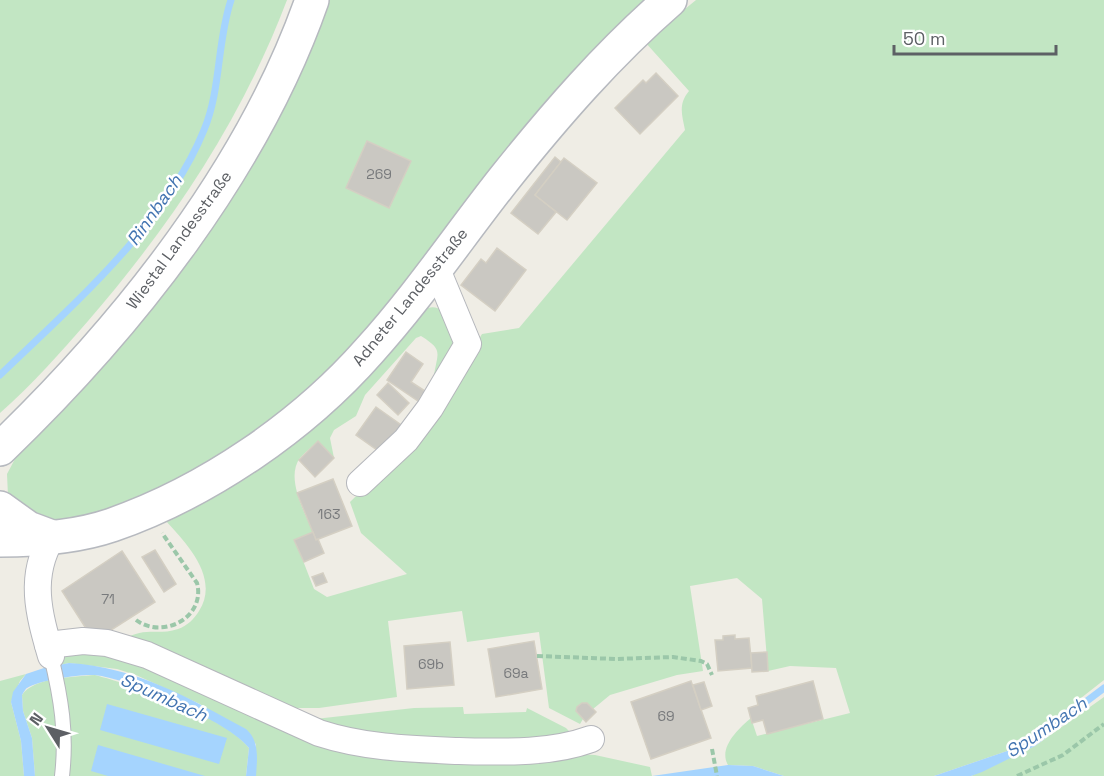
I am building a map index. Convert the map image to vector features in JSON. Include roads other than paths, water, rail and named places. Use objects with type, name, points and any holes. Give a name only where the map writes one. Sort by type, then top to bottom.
[{"type":"street","name":"Wiestal Landesstraße","points":[[2,450],[122,317],[200,216],[234,165],[259,121],[312,0]]},
{"type":"street","name":"Adneter Landesstraße","points":[[1,515],[52,537],[112,525],[166,502],[225,471],[297,418],[329,392],[369,352],[561,108],[600,65],[670,0]]},
{"type":"street","points":[[360,483],[406,440],[430,408],[468,344],[436,267]]},
{"type":"street","points":[[52,537],[43,551],[36,594],[49,651],[83,641],[107,643],[147,655],[293,723],[340,740],[367,745],[397,749],[491,752],[549,749],[574,745],[591,739]]},
{"type":"lane","points":[[49,651],[59,689],[65,746],[62,776]]},
{"type":"water","points":[[69,663],[94,666],[139,677],[204,706],[246,729],[256,745],[256,776],[246,776],[249,748],[221,726],[177,703],[130,684],[89,675],[40,682],[27,688],[22,695],[23,711],[32,738],[35,776],[24,776],[21,741],[11,702],[13,692],[26,674]]},
{"type":"water","points":[[107,704],[227,738],[219,764],[100,730]]},
{"type":"water","points":[[1067,709],[1069,720],[1035,746],[971,776],[934,776],[1013,749]]},
{"type":"water","points":[[98,745],[205,776],[108,776],[91,771]]},
{"type":"water","points":[[728,765],[753,766],[784,776],[652,776]]},
{"type":"waterway","name":"Rinnbach","points":[[0,375],[115,262],[142,231],[187,165],[209,115],[223,32],[231,0]]},
{"type":"waterway","name":"Spumbach","points":[[1063,719],[1104,688]]}]
